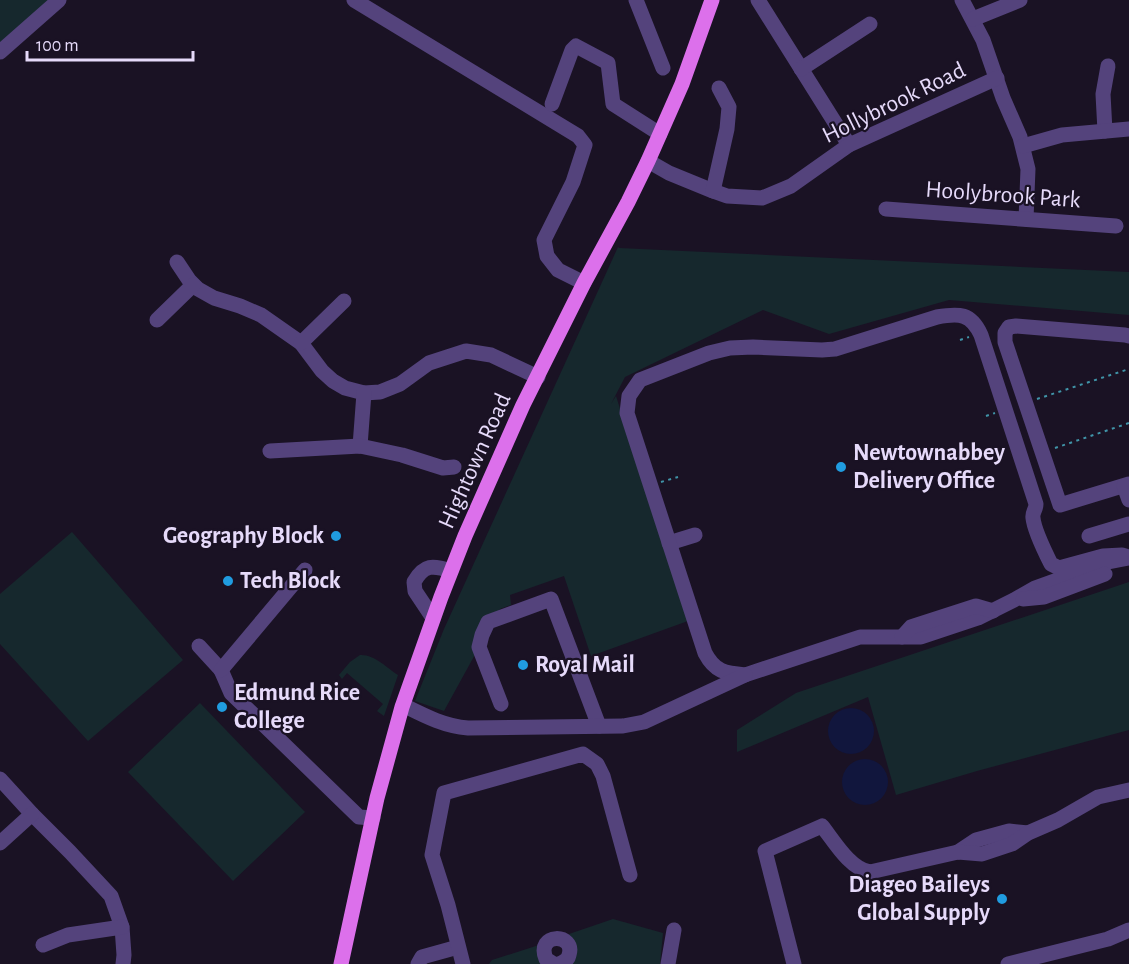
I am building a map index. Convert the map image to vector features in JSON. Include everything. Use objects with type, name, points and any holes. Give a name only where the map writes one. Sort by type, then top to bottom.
[{"type":"main road","name":"Hightown Road","points":[[341,964],[373,818],[403,705],[451,571],[538,377],[648,161],[682,84],[712,0]]},
{"type":"street","points":[[0,52],[59,0]]},
{"type":"street","points":[[354,0],[578,136],[585,145],[573,182],[544,240],[547,256],[558,270],[585,284]]},
{"type":"street","points":[[636,0],[663,68]]},
{"type":"street","points":[[758,0],[849,145]]},
{"type":"street","points":[[962,0],[983,40],[1023,146],[1028,169],[1026,219]]},
{"type":"street","points":[[973,20],[1020,0]]},
{"type":"street","points":[[801,69],[870,24]]},
{"type":"street","points":[[552,104],[572,50],[576,46],[608,63],[613,104],[660,134]]},
{"type":"street","points":[[1105,131],[1103,94],[1108,66]]},
{"type":"street","name":"Hollybrook Road","points":[[648,161],[669,173],[727,196],[762,198],[791,186],[849,145],[997,78]]},
{"type":"street","points":[[713,191],[727,129],[729,107],[719,88]]},
{"type":"street","points":[[1023,146],[1062,135],[1129,129]]},
{"type":"street","name":"Hoolybrook Park","points":[[886,209],[1116,226]]},
{"type":"street","points":[[177,262],[198,290],[261,315],[301,343],[322,370],[333,381],[345,388],[364,393],[380,392],[400,384],[429,363],[466,351],[491,355],[538,377]]},
{"type":"street","points":[[157,320],[194,285]]},
{"type":"street","points":[[301,343],[344,301]]},
{"type":"street","points":[[745,675],[719,670],[705,653],[627,414],[629,396],[640,380],[709,353],[730,348],[753,347],[835,349],[937,317],[962,315],[974,322],[981,335],[1036,504],[1033,514],[1034,522],[1051,564],[1059,568],[1103,556],[1122,555],[1129,558]]},
{"type":"street","points":[[1127,490],[1060,505],[1005,342],[1005,333],[1009,327],[1016,326],[1129,336]]},
{"type":"street","points":[[360,446],[364,393]]},
{"type":"street","points":[[270,451],[360,446],[402,455],[443,468],[454,467]]},
{"type":"street","points":[[1089,536],[1129,524]]},
{"type":"street","points":[[669,543],[695,535]]},
{"type":"street","points":[[403,705],[429,719],[468,728],[623,726],[644,722],[745,675],[860,637],[921,637],[978,618],[1035,588],[1107,562],[1129,558]]},
{"type":"street","points":[[1014,600],[1044,597],[1129,565]]},
{"type":"street","points":[[433,618],[415,591],[414,582],[423,570],[430,567],[437,566],[451,571]]},
{"type":"street","points":[[221,670],[305,570]]},
{"type":"street","points":[[501,704],[479,647],[488,622],[551,599],[599,726]]},
{"type":"street","points":[[902,637],[911,627],[976,606],[993,610]]},
{"type":"street","points":[[199,646],[221,670],[231,693],[359,817],[373,818]]},
{"type":"street","points":[[418,964],[422,957],[458,959],[448,905],[432,855],[444,793],[583,754],[597,764],[603,776],[630,875]]},
{"type":"street","points":[[0,778],[111,896],[122,927],[123,964]]},
{"type":"street","points":[[794,964],[765,851],[822,826],[847,858],[864,871],[870,872],[958,852],[982,854],[1012,844],[1028,833],[1058,820],[1098,797],[1129,790]]},
{"type":"street","points":[[0,843],[32,814]]},
{"type":"street","points":[[43,945],[68,935],[122,927]]},
{"type":"street","points":[[668,964],[674,930]]},
{"type":"street","points":[[1008,964],[1108,939],[1129,930]]},
{"type":"street","points":[[554,964],[546,959],[544,951],[547,943],[554,938],[566,942],[570,950],[568,958],[561,964]]},
{"type":"path","points":[[1026,403],[1129,369]]},
{"type":"path","points":[[986,416],[1005,410]]},
{"type":"path","points":[[1042,452],[1129,423]]},
{"type":"path","points":[[650,485],[678,477]]},
{"type":"green space","points":[[0,0],[65,0],[0,55]]},
{"type":"green space","points":[[618,247],[1129,272],[1129,315],[949,300],[829,334],[763,310],[625,377],[611,404],[616,396],[688,621],[591,656],[564,576],[510,595],[511,605],[500,609],[444,711],[415,701],[444,629]]},
{"type":"green space","points":[[72,532],[183,660],[88,741],[0,644],[0,594]]},
{"type":"green space","points":[[1129,582],[1129,730],[896,795],[868,697],[737,752],[737,730],[796,693]]},
{"type":"green space","points":[[360,655],[375,659],[398,675],[384,716],[377,711],[383,704],[347,673],[342,679],[339,675],[350,662]]},
{"type":"green space","points":[[200,703],[305,812],[233,881],[128,772]]},
{"type":"green space","points":[[613,919],[663,933],[660,964],[571,964],[569,934]]},
{"type":"green space","points":[[539,945],[542,964],[489,964],[492,960]]},
{"type":"shaded area","points":[[851,708],[867,715],[874,731],[867,747],[851,754],[835,747],[828,731],[835,715]]},
{"type":"shaded area","points":[[865,759],[881,766],[888,782],[881,798],[865,805],[849,798],[842,782],[849,766]]},
{"type":"place","name":"Newtownabbey Delivery Office","points":[[841,467]]},
{"type":"place","name":"Geography Block","points":[[336,536]]},
{"type":"place","name":"Tech Block","points":[[228,581]]},
{"type":"place","name":"Royal Mail","points":[[523,665]]},
{"type":"place","name":"Edmund Rice College","points":[[222,707]]},
{"type":"place","name":"Diageo Baileys Global Supply","points":[[1002,899]]}]
